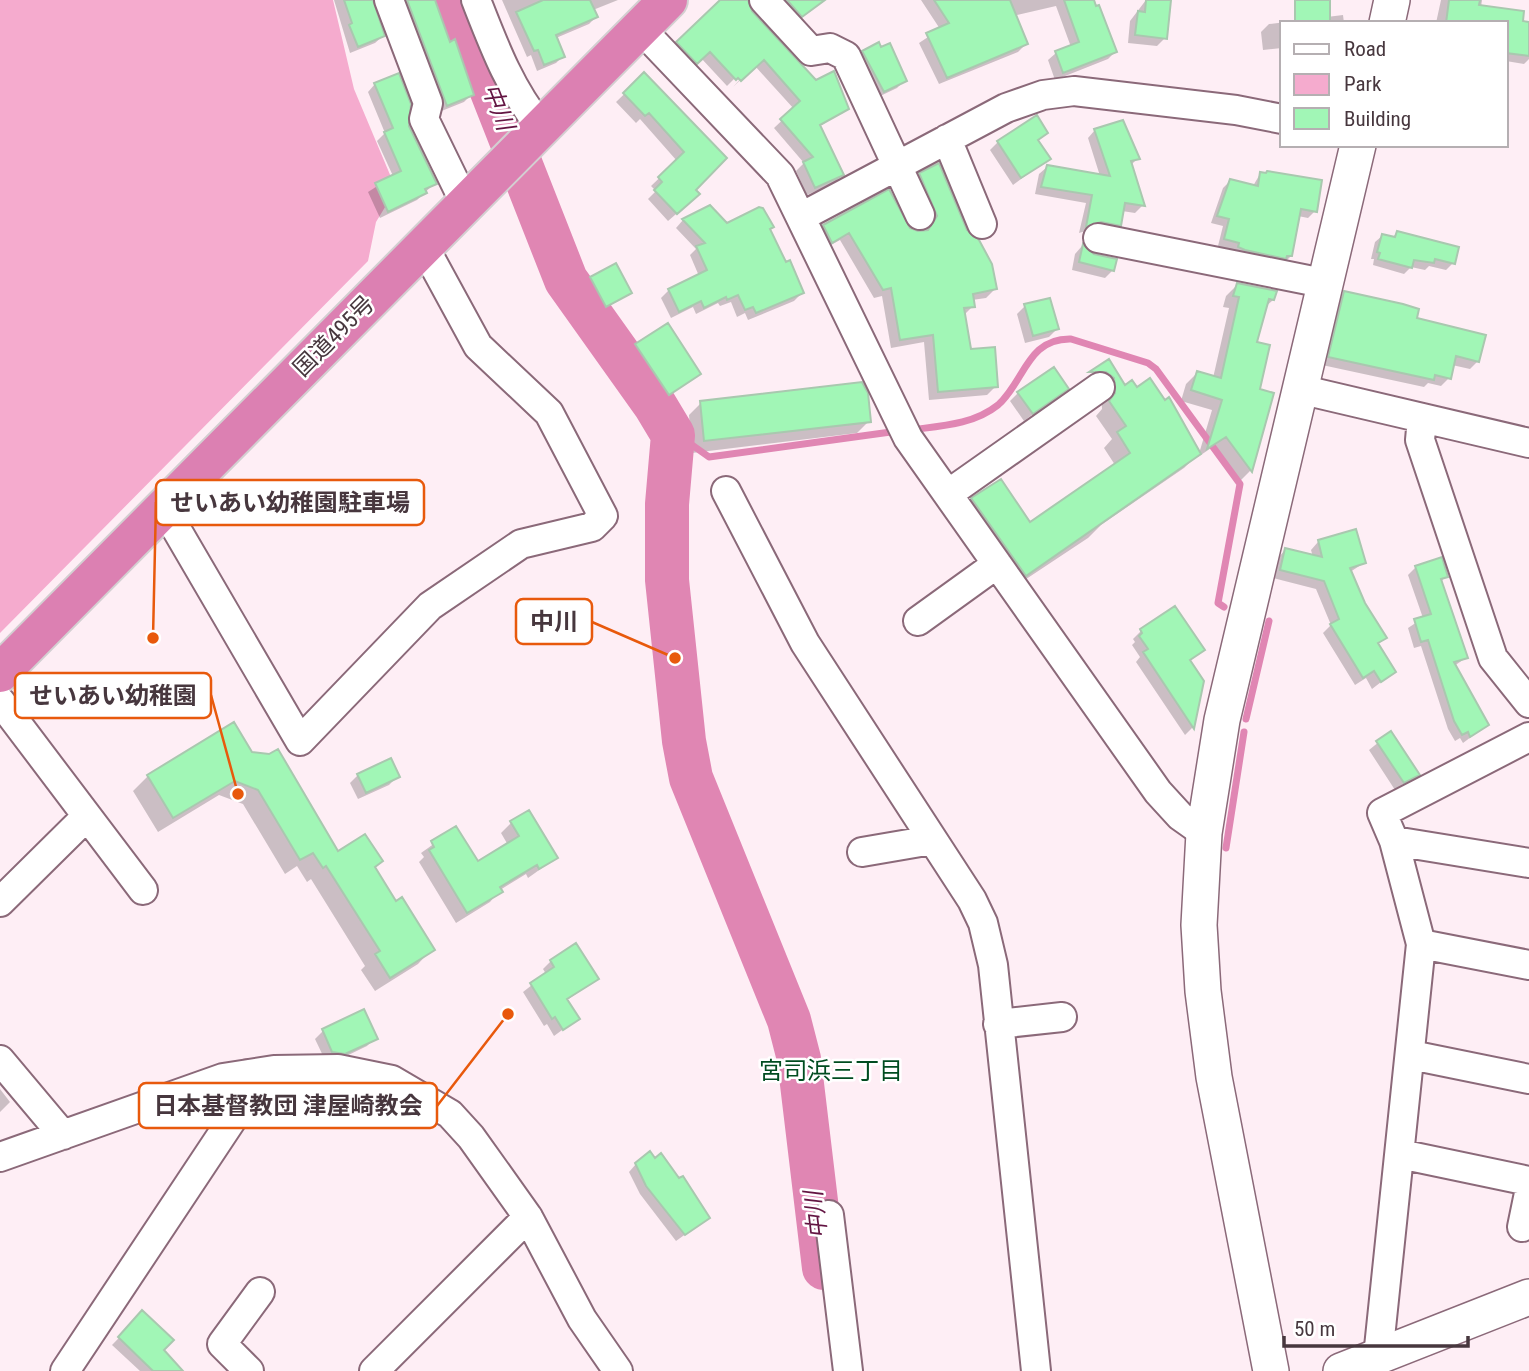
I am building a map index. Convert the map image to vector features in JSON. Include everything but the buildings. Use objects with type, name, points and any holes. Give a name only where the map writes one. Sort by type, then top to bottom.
[{"type":"highway","name":"国道495号","points":[[0,673],[668,0]]},
{"type":"street","points":[[389,0],[428,103],[424,119],[465,203]]},
{"type":"street","points":[[476,0],[521,102],[521,148]]},
{"type":"street","points":[[764,0],[811,51],[830,48],[846,56],[920,215]]},
{"type":"street","points":[[1387,21],[1392,0]]},
{"type":"street","points":[[640,28],[779,175],[906,433],[1158,792],[1180,816],[1204,834]]},
{"type":"street","points":[[801,218],[1006,108],[1043,95],[1074,91],[1236,110],[1280,119]]},
{"type":"street","points":[[947,139],[982,223]]},
{"type":"street","points":[[1271,1371],[1214,1077],[1203,991],[1199,925],[1204,834],[1222,720],[1323,283],[1357,147]]},
{"type":"street","points":[[1098,238],[1323,283]]},
{"type":"street","points":[[163,508],[300,741],[430,606],[521,544],[592,527],[603,516],[549,413],[478,346],[423,246]]},
{"type":"street","points":[[948,494],[1100,387]]},
{"type":"street","points":[[1299,389],[1529,443]]},
{"type":"street","points":[[1422,418],[1420,440],[1493,658],[1529,703]]},
{"type":"street","points":[[726,491],[805,643],[983,923],[993,965],[1036,1371]]},
{"type":"street","points":[[918,621],[997,564]]},
{"type":"street","points":[[0,701],[143,890]]},
{"type":"street","points":[[1378,1357],[1421,944],[1394,841],[1382,813],[1529,737]]},
{"type":"street","points":[[0,902],[86,817]]},
{"type":"street","points":[[862,852],[932,840]]},
{"type":"street","points":[[1394,841],[1529,863]]},
{"type":"street","points":[[1421,944],[1529,965]]},
{"type":"street","points":[[998,1024],[1062,1017]]},
{"type":"street","points":[[1411,1055],[1529,1079]]},
{"type":"street","points":[[0,1060],[63,1135]]},
{"type":"street","points":[[0,1157],[223,1078],[274,1070],[338,1069],[392,1080],[450,1114],[471,1137],[528,1217],[582,1319],[618,1371]]},
{"type":"street","points":[[65,1371],[245,1100],[248,1074]]},
{"type":"street","points":[[1400,1154],[1529,1181]]},
{"type":"street","points":[[1522,1227],[1529,1193]]},
{"type":"street","points":[[829,1215],[848,1371]]},
{"type":"street","points":[[374,1371],[528,1217]]},
{"type":"street","points":[[249,1371],[222,1344],[260,1292]]},
{"type":"street","points":[[1341,1371],[1529,1297]]},
{"type":"green space","points":[[0,0],[333,0],[354,89],[396,189],[376,222],[368,261],[0,633]]},
{"type":"waterway","name":"中川","points":[[456,0],[566,280],[655,405],[673,435],[667,504],[667,580],[684,741],[691,778],[789,1020],[799,1059],[824,1268]]},
{"type":"waterway","points":[[910,430],[967,421],[988,412],[1007,395],[1036,353],[1056,341],[1071,339],[1148,363],[1156,369],[1240,484],[1218,603],[1224,607]]},
{"type":"waterway","points":[[673,435],[678,435],[709,457],[898,431]]},
{"type":"waterway","points":[[1246,719],[1269,621]]},
{"type":"waterway","points":[[1226,848],[1244,732]]},
{"type":"place","name":"せいあい幼稚園駐車場","points":[[153,638]]},
{"type":"place","name":"中川","points":[[675,658]]},
{"type":"place","name":"せいあい幼稚園","points":[[238,794]]},
{"type":"place","name":"日本基督教団 津屋崎教会","points":[[508,1014]]},
{"type":"district","name":"宮司浜三丁目","points":[[831,1071]]}]
